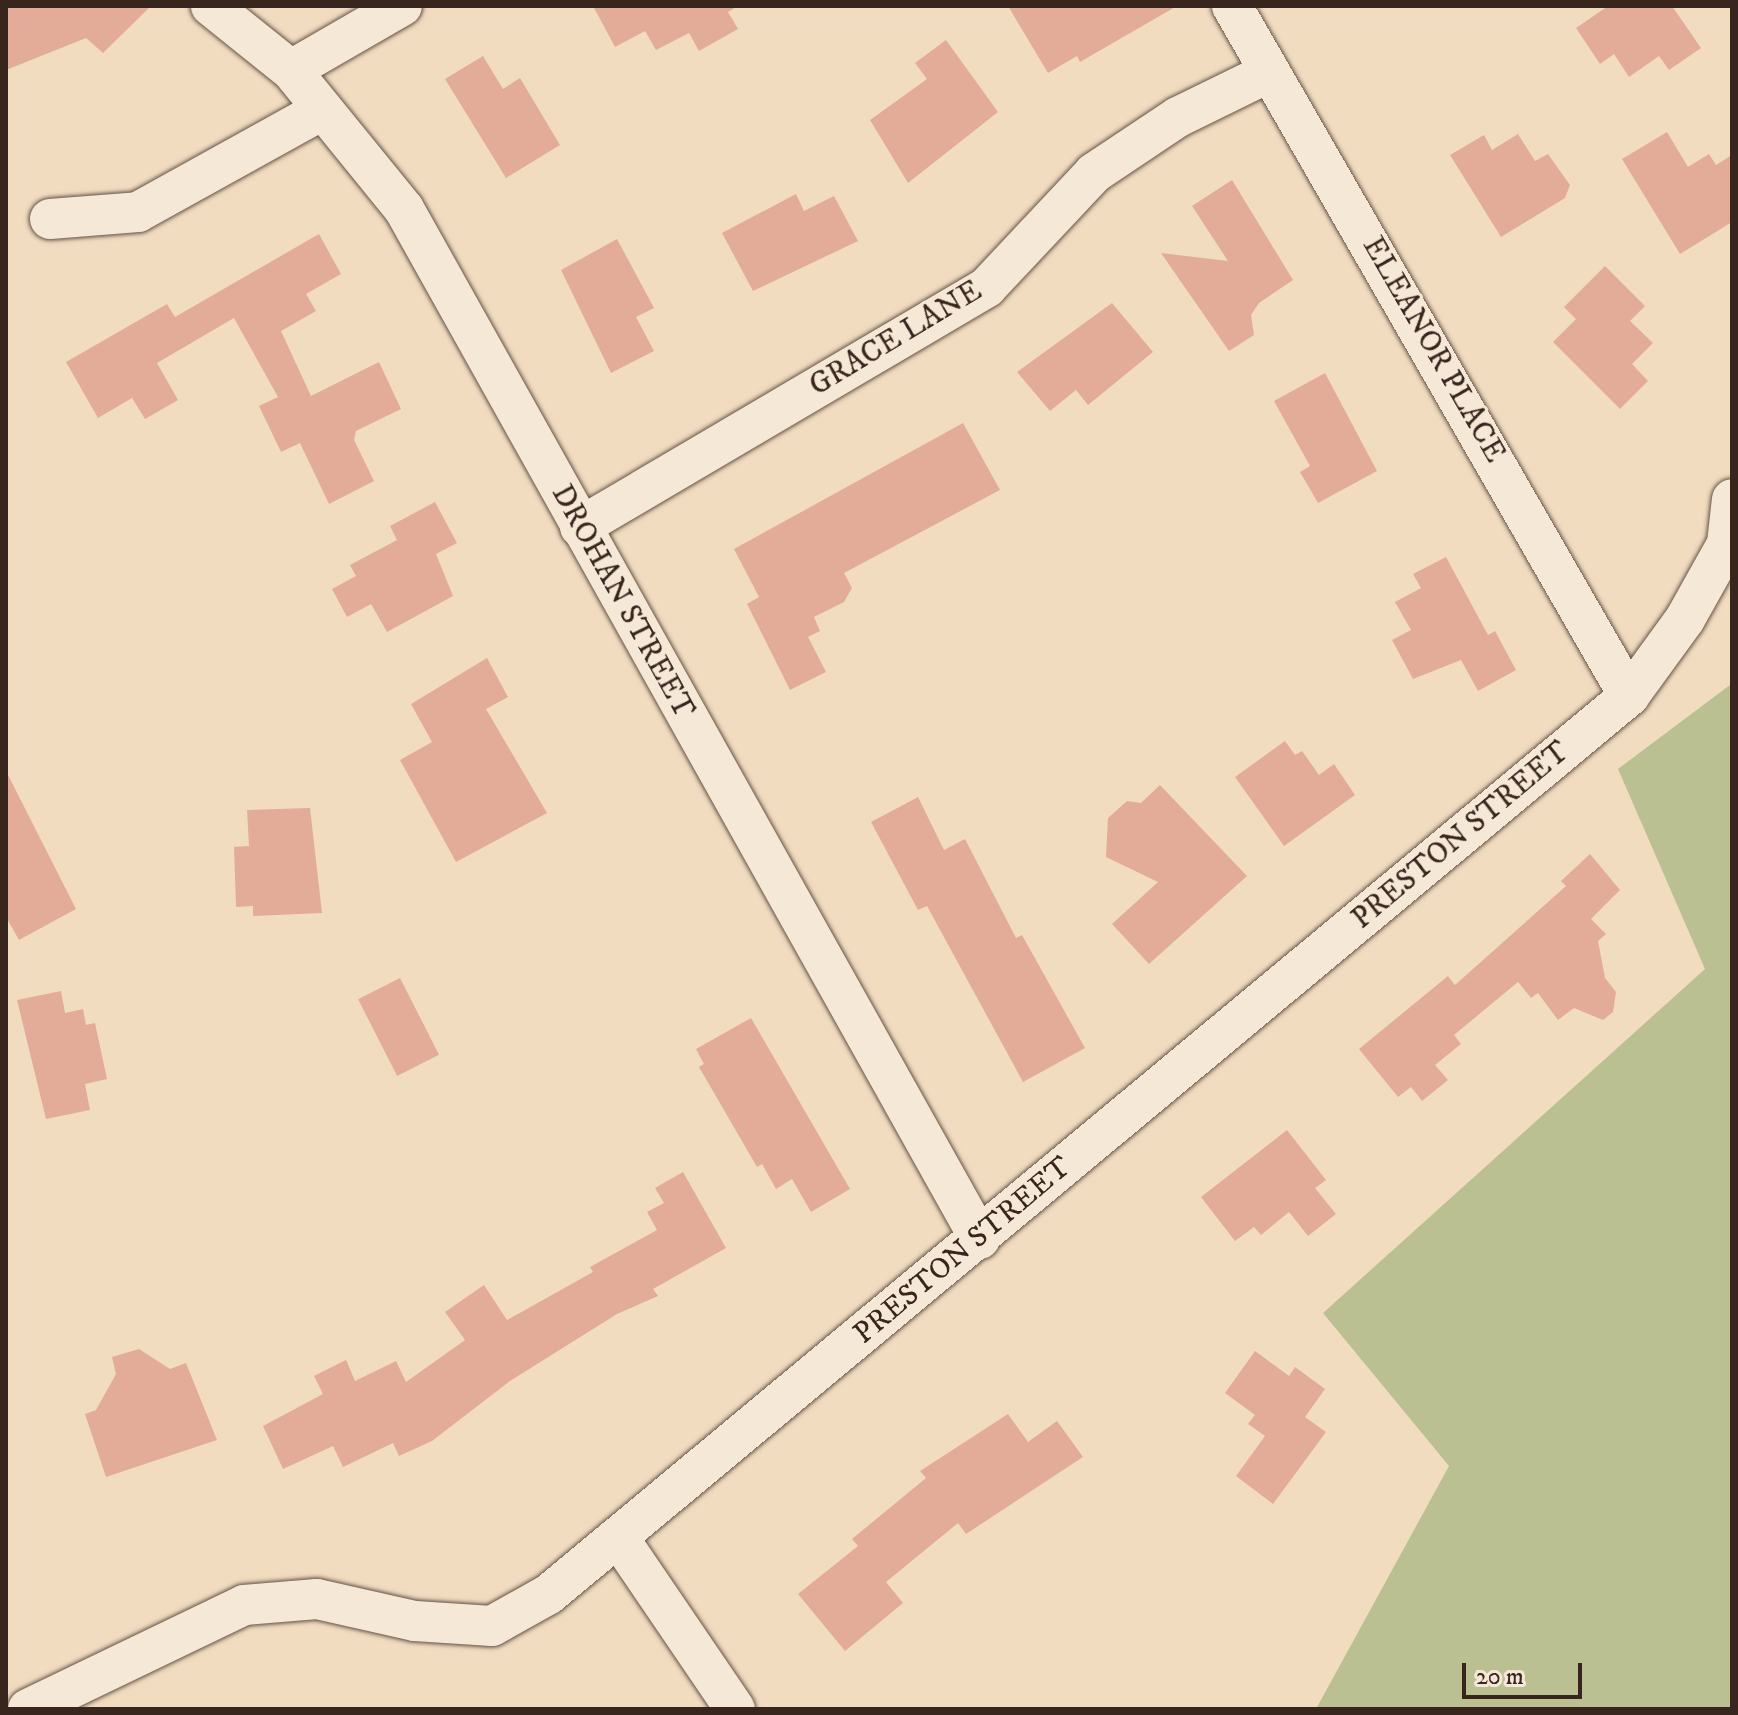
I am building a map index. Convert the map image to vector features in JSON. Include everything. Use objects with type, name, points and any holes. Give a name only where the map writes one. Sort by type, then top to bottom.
[{"type":"street","name":"DROHAN STREET","points":[[211,6],[291,70],[404,209],[980,1239]]},
{"type":"street","points":[[291,70],[402,6]]},
{"type":"street","name":"ELEANOR PLACE","points":[[1232,6],[1629,696]]},
{"type":"street","name":"GRACE LANE","points":[[580,527],[987,287],[1094,173],[1178,117],[1270,72]]},
{"type":"street","points":[[50,219],[138,212],[322,110]]},
{"type":"street","name":"PRESTON STREET","points":[[6,1695],[26,1709],[244,1605],[317,1599],[415,1621],[492,1626],[549,1594],[980,1239],[1629,696],[1685,619],[1727,544],[1732,499]]},
{"type":"street","points":[[618,1537],[735,1709]]},
{"type":"green space","points":[[1730,685],[1732,1709],[1316,1709],[1449,1466],[1323,1313],[1705,969],[1618,769]]},
{"type":"building","points":[[6,6],[151,6],[103,53],[86,38],[6,70]]},
{"type":"building","points":[[593,6],[738,6],[728,12],[738,29],[699,51],[689,33],[656,50],[645,31],[615,47]]},
{"type":"building","points":[[1008,6],[1177,6],[1080,62],[1077,56],[1048,73]]},
{"type":"building","points":[[1608,6],[1672,6],[1701,48],[1669,70],[1659,56],[1629,77],[1614,54],[1600,64],[1576,28]]},
{"type":"building","points":[[946,40],[998,112],[908,183],[870,120],[927,79],[915,63]]},
{"type":"building","points":[[483,56],[503,89],[520,78],[560,145],[506,178],[445,79]]},
{"type":"building","points":[[1667,132],[1688,167],[1709,154],[1716,165],[1732,155],[1732,222],[1680,254],[1622,159]]},
{"type":"building","points":[[1518,134],[1535,161],[1548,154],[1570,185],[1565,198],[1501,237],[1450,155],[1484,135],[1492,150]]},
{"type":"building","points":[[1232,180],[1293,280],[1259,303],[1251,315],[1254,335],[1229,351],[1161,253],[1228,261],[1192,206]]},
{"type":"building","points":[[796,194],[804,211],[834,196],[858,241],[753,291],[722,233]]},
{"type":"building","points":[[319,234],[341,274],[306,294],[316,311],[281,331],[311,396],[379,362],[401,409],[356,431],[354,440],[374,481],[329,504],[300,443],[281,452],[259,406],[278,397],[234,318],[157,363],[178,400],[145,419],[132,398],[98,418],[66,362],[167,304],[175,317]]},
{"type":"building","points":[[617,239],[654,308],[636,317],[654,351],[611,373],[561,270]]},
{"type":"building","points":[[1605,266],[1645,306],[1630,321],[1653,343],[1632,364],[1648,381],[1620,409],[1553,342],[1576,319],[1564,307]]},
{"type":"building","points":[[1112,303],[1153,352],[1088,405],[1076,390],[1050,411],[1017,372]]},
{"type":"building","points":[[1325,373],[1377,471],[1318,503],[1300,472],[1310,466],[1274,401]]},
{"type":"building","points":[[963,423],[1000,490],[844,573],[852,588],[844,602],[814,617],[820,631],[808,637],[826,672],[790,690],[747,604],[759,597],[734,549]]},
{"type":"building","points":[[435,502],[457,543],[436,554],[453,596],[387,632],[371,604],[347,617],[332,589],[356,576],[350,565],[397,540],[390,526]]},
{"type":"building","points":[[1446,557],[1488,635],[1495,631],[1516,670],[1478,691],[1461,660],[1413,679],[1392,640],[1411,630],[1395,602],[1421,588],[1413,574]]},
{"type":"building","points":[[487,658],[508,697],[486,709],[547,813],[456,862],[400,760],[432,742],[411,704]]},
{"type":"building","points":[[1285,741],[1295,755],[1302,751],[1319,775],[1334,764],[1355,795],[1284,846],[1235,777]]},
{"type":"building","points":[[6,771],[76,909],[19,940],[6,917]]},
{"type":"building","points":[[1160,785],[1247,876],[1149,964],[1112,924],[1158,882],[1106,857],[1108,818],[1127,801],[1141,803]]},
{"type":"building","points":[[918,797],[944,850],[965,839],[1016,938],[1022,935],[1085,1048],[1023,1082],[927,906],[918,910],[871,822]]},
{"type":"building","points":[[310,808],[322,913],[253,916],[253,906],[236,907],[234,847],[249,846],[247,810]]},
{"type":"building","points":[[1590,854],[1620,890],[1591,919],[1606,934],[1598,941],[1605,978],[1616,992],[1613,1012],[1603,1020],[1574,1008],[1558,1020],[1538,993],[1531,998],[1518,982],[1454,1035],[1461,1044],[1435,1065],[1448,1080],[1422,1101],[1411,1087],[1398,1097],[1359,1049],[1448,976],[1455,985],[1566,886],[1561,881]]},
{"type":"building","points":[[400,978],[439,1055],[397,1076],[358,999]]},
{"type":"building","points":[[61,991],[65,1013],[83,1009],[86,1025],[95,1023],[107,1079],[85,1084],[90,1110],[46,1119],[17,1000]]},
{"type":"building","points":[[751,1018],[850,1189],[811,1212],[792,1179],[776,1189],[762,1164],[757,1167],[699,1067],[704,1064],[696,1049]]},
{"type":"building","points":[[1287,1130],[1326,1180],[1315,1188],[1336,1214],[1308,1236],[1289,1212],[1261,1235],[1254,1227],[1235,1241],[1201,1197]]},
{"type":"building","points":[[683,1172],[726,1248],[653,1289],[658,1296],[617,1314],[510,1381],[432,1441],[399,1456],[393,1443],[343,1467],[333,1446],[283,1469],[263,1426],[323,1394],[314,1376],[346,1360],[355,1381],[396,1361],[406,1382],[465,1340],[445,1312],[484,1285],[507,1320],[593,1272],[590,1267],[657,1230],[647,1212],[664,1203],[655,1188]]},
{"type":"building","points":[[139,1349],[170,1369],[186,1363],[217,1440],[106,1477],[85,1414],[96,1410],[116,1374],[112,1357]]},
{"type":"building","points":[[1255,1351],[1289,1376],[1295,1367],[1325,1389],[1305,1417],[1326,1432],[1273,1504],[1236,1476],[1265,1436],[1248,1424],[1255,1415],[1225,1393]]},
{"type":"building","points":[[1008,1414],[1028,1442],[1057,1421],[1083,1457],[966,1534],[958,1523],[886,1582],[903,1603],[845,1651],[798,1594],[858,1546],[852,1539],[926,1478],[920,1471]]}]
